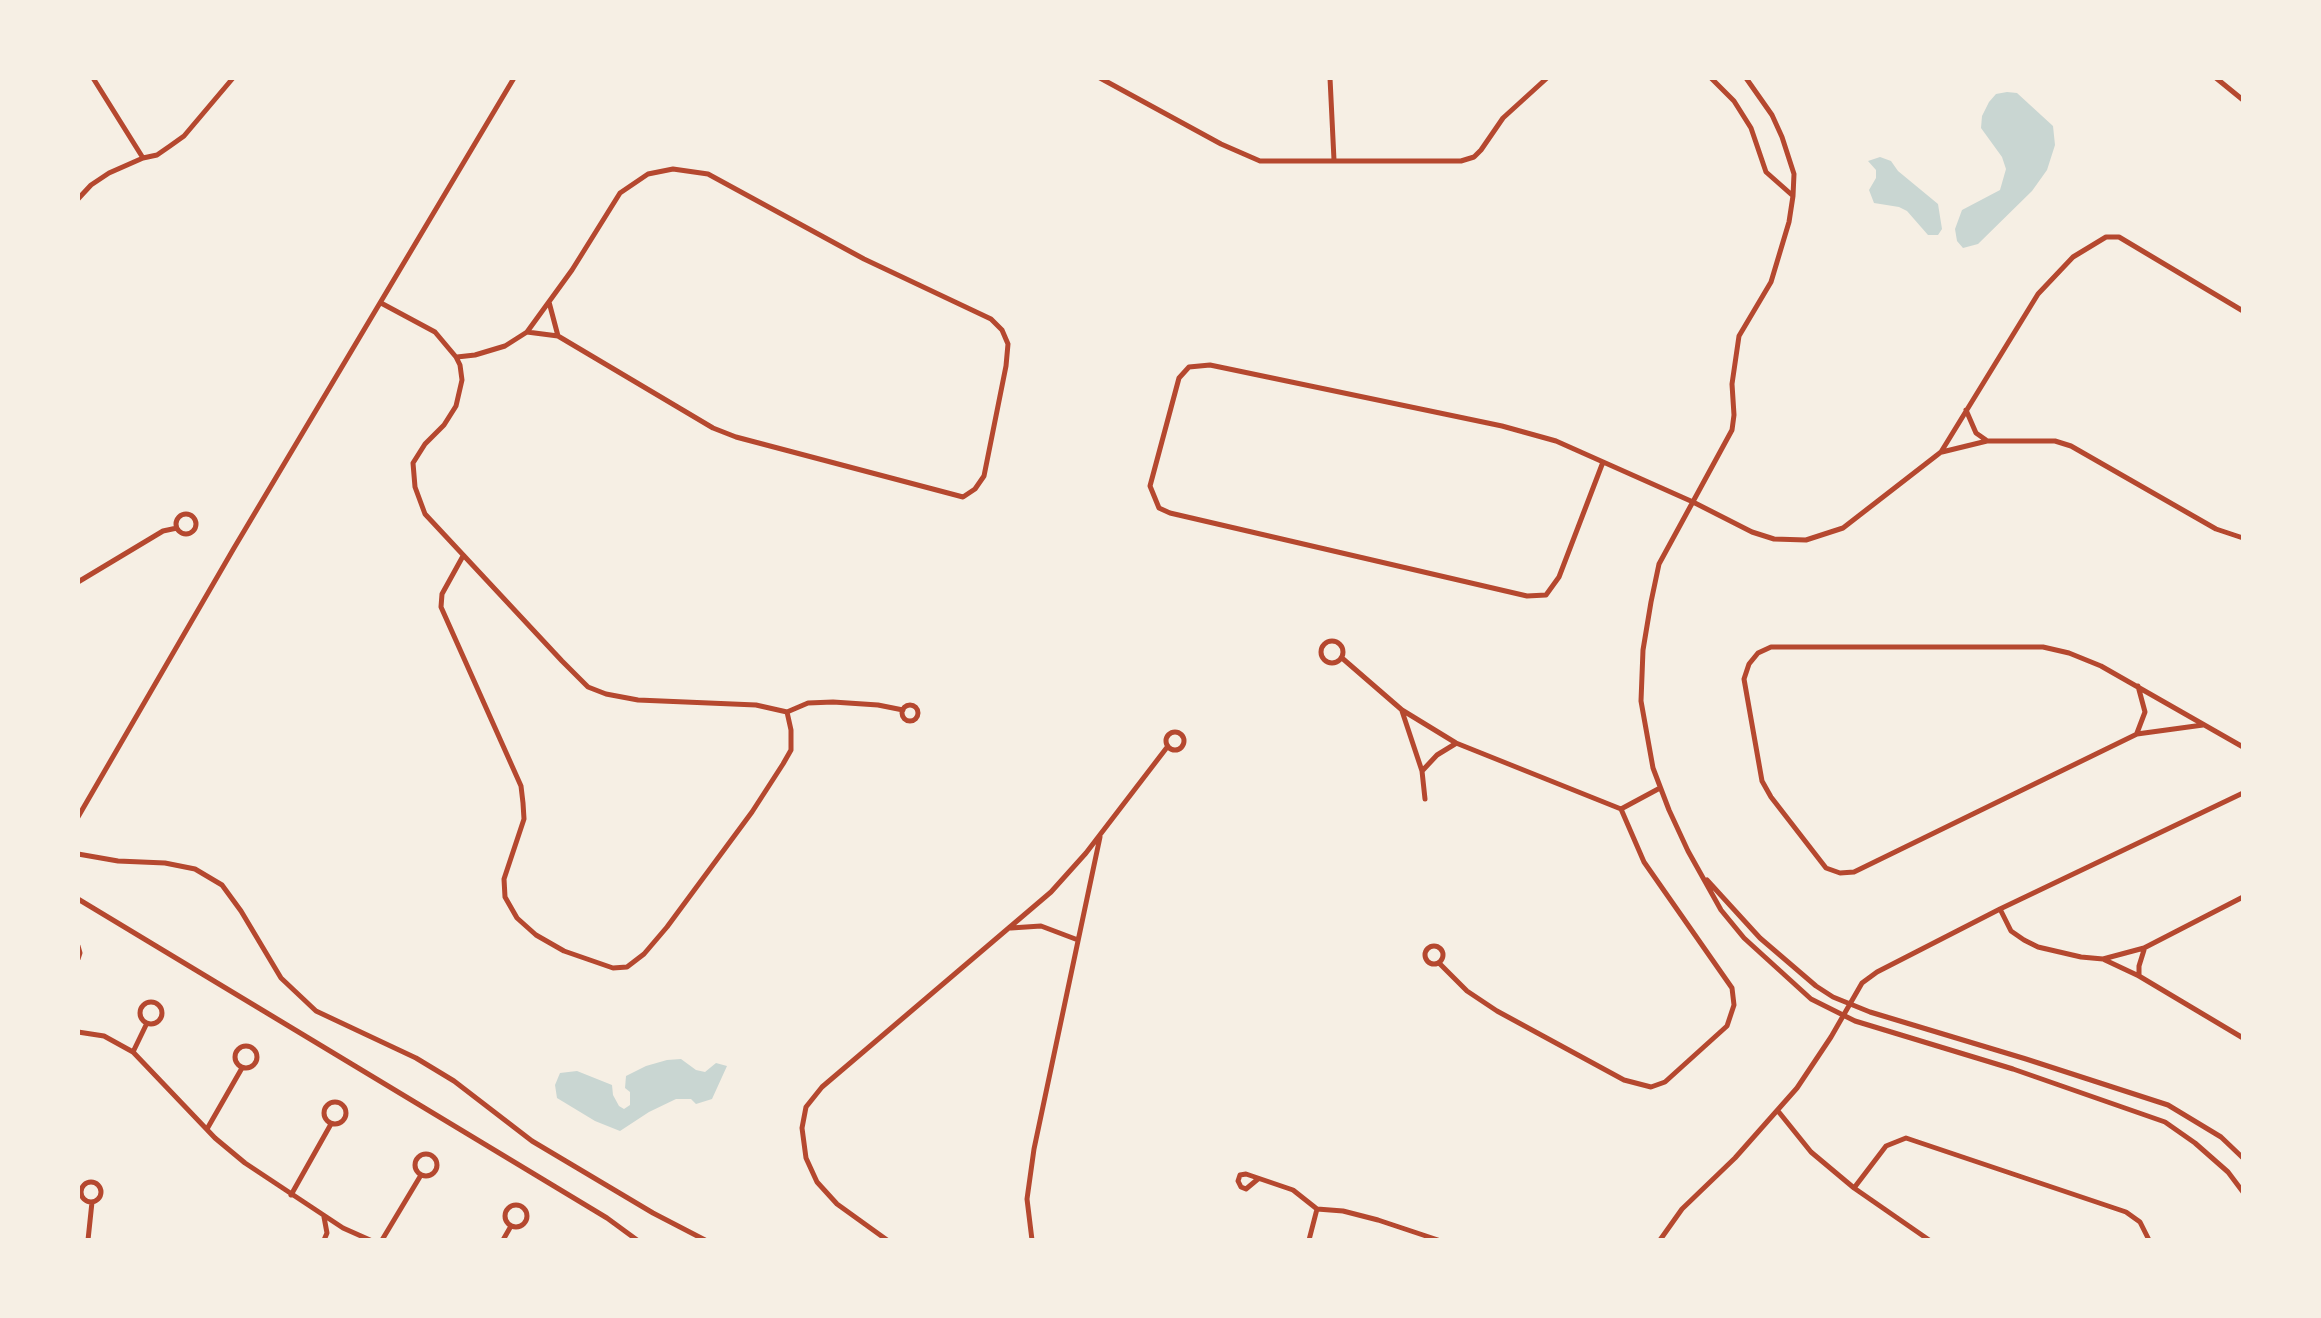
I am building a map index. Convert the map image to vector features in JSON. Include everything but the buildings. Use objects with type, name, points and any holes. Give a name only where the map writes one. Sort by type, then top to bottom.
[{"type":"street","points":[[93,78],[143,158]]},
{"type":"street","points":[[78,199],[98,179],[143,158],[157,155],[184,136],[233,78]]},
{"type":"street","points":[[78,817],[514,78]]},
{"type":"street","points":[[1100,78],[1221,144],[1260,161],[1461,161],[1474,157],[1503,118],[1547,78]]},
{"type":"street","points":[[1330,78],[1334,160]]},
{"type":"street","points":[[1711,78],[1734,101],[1751,128],[1766,172],[1793,196]]},
{"type":"street","points":[[1746,78],[1772,115],[1782,137],[1794,174],[1793,196],[1789,222],[1771,282],[1739,336],[1732,384],[1732,430],[1659,564],[1643,650],[1641,701],[1653,768],[1660,788],[1721,910],[1744,938],[1801,991],[1844,1016],[2013,1069],[2165,1122],[2228,1172],[2243,1192]]},
{"type":"street","points":[[2216,78],[2243,100]]},
{"type":"street","points":[[456,357],[505,346],[527,332],[572,270],[620,193],[648,174],[673,169],[708,174],[864,259],[991,319],[1002,330],[1008,344],[984,476],[975,489],[963,497],[808,458],[713,428],[558,336],[527,332]]},
{"type":"street","points":[[1603,462],[1559,577],[1546,595],[1527,596],[1170,513],[1159,508],[1150,486],[1179,378],[1189,367],[1210,365],[1502,426],[1556,441],[1693,502],[1752,532],[1774,539],[1806,540],[1843,528],[1941,452],[2038,294],[2073,257],[2106,237],[2119,237],[2243,311]]},
{"type":"street","points":[[548,302],[558,336]]},
{"type":"street","points":[[381,303],[435,332],[456,357],[462,380],[456,406],[413,463],[415,487],[425,514],[588,687],[638,700],[756,705],[787,712],[808,703],[833,702],[903,710]]},
{"type":"street","points":[[1966,410],[1976,433],[1987,441]]},
{"type":"street","points":[[1941,452],[1987,441],[2055,441],[2071,446],[2216,529],[2243,538]]},
{"type":"street","points":[[183,515],[193,516],[196,528],[191,533],[181,533],[177,528],[176,522],[183,515]]},
{"type":"street","points":[[78,582],[163,531],[177,528]]},
{"type":"street","points":[[463,556],[442,594],[441,607],[521,786],[524,819],[504,879],[505,897],[517,918],[536,935],[564,951],[613,968],[627,967],[644,954],[752,812],[783,764],[791,750],[787,712]]},
{"type":"street","points":[[1337,642],[1343,651],[1342,658],[1336,663],[1325,661],[1321,655],[1324,644],[1337,642]]},
{"type":"street","points":[[2203,725],[2137,734],[1854,872],[1840,873],[1826,868],[1762,781],[1744,679],[1749,664],[1758,653],[1771,647],[2043,647],[2069,653],[2138,686],[2243,747]]},
{"type":"street","points":[[1342,658],[1402,710],[1456,743],[1621,809],[1644,862],[1732,988],[1734,1005],[1727,1026],[1665,1082],[1651,1087],[1624,1080],[1497,1011],[1467,991],[1439,963]]},
{"type":"street","points":[[2137,734],[2145,712],[2138,686]]},
{"type":"street","points":[[1402,710],[1422,771],[1425,799]]},
{"type":"street","points":[[1422,771],[1437,755],[1456,743]]},
{"type":"street","points":[[887,1240],[837,1204],[817,1182],[806,1158],[802,1128],[806,1107],[822,1087],[1051,892],[1100,835],[1168,746]]},
{"type":"street","points":[[1621,809],[1660,788]]},
{"type":"street","points":[[1660,1240],[1682,1209],[1778,1111],[1816,1062],[1862,983],[1877,972],[2000,909],[2243,793]]},
{"type":"street","points":[[1032,1240],[1027,1199],[1034,1149],[1100,835]]},
{"type":"street","points":[[78,854],[195,869],[222,885],[281,978],[316,1011],[377,1038],[454,1081],[532,1141],[705,1240]]},
{"type":"street","points":[[1699,870],[1760,938],[1816,986],[1850,1004],[2168,1105],[2221,1137],[2243,1158]]},
{"type":"street","points":[[2103,959],[2144,948],[2243,897]]},
{"type":"street","points":[[78,899],[607,1218],[637,1240]]},
{"type":"street","points":[[2000,909],[2011,931],[2024,940],[2038,947],[2103,959],[2139,976],[2243,1038]]},
{"type":"street","points":[[1011,928],[1041,926],[1078,940]]},
{"type":"street","points":[[78,946],[78,959]]},
{"type":"street","points":[[2139,976],[2144,948]]},
{"type":"street","points":[[155,1002],[162,1010],[162,1017],[157,1022],[147,1023],[141,1019],[140,1011],[144,1004],[155,1002]]},
{"type":"street","points":[[133,1052],[147,1023]]},
{"type":"street","points":[[78,1032],[104,1036],[133,1052],[207,1129],[245,1163],[323,1216],[368,1240]]},
{"type":"street","points":[[242,1047],[250,1047],[255,1051],[256,1061],[252,1067],[242,1068],[236,1063],[236,1052],[242,1047]]},
{"type":"street","points":[[207,1129],[242,1068]]},
{"type":"street","points":[[291,1195],[331,1124],[341,1122],[345,1117],[346,1110],[339,1102],[331,1103],[324,1111],[325,1119],[331,1124]]},
{"type":"street","points":[[1778,1111],[1811,1152],[1854,1188],[1929,1240]]},
{"type":"street","points":[[1854,1188],[1886,1146],[1906,1138],[2126,1212],[2140,1222],[2149,1240]]},
{"type":"street","points":[[423,1154],[433,1156],[437,1166],[434,1172],[428,1176],[421,1175],[415,1166],[417,1159],[423,1154]]},
{"type":"street","points":[[382,1240],[421,1175]]},
{"type":"street","points":[[1258,1179],[1293,1190],[1317,1209],[1343,1211],[1438,1240]]},
{"type":"street","points":[[92,1182],[100,1187],[101,1194],[98,1200],[92,1202],[83,1198],[81,1192],[83,1186],[92,1182]]},
{"type":"street","points":[[88,1240],[92,1202]]},
{"type":"street","points":[[512,1205],[520,1205],[527,1213],[527,1220],[522,1226],[511,1226],[506,1221],[507,1210],[512,1205]]},
{"type":"street","points":[[1309,1240],[1317,1209]]},
{"type":"street","points":[[323,1216],[327,1227],[324,1240]]},
{"type":"street","points":[[503,1240],[511,1226]]},
{"type":"street","points":[[360,1240],[368,1240]]},
{"type":"shaded area","points":[[2017,93],[2053,126],[2055,145],[2047,170],[2032,191],[1978,244],[1963,248],[1957,241],[1955,229],[1962,210],[2000,190],[2006,169],[2002,157],[1981,128],[1982,116],[1989,102],[1996,94]]},
{"type":"shaded area","points":[[1880,157],[1891,161],[1898,171],[1938,204],[1942,229],[1938,235],[1928,235],[1907,211],[1899,207],[1874,203],[1869,190],[1876,178],[1876,170],[1868,161]]},
{"type":"shaded area","points":[[681,1059],[696,1070],[705,1072],[716,1063],[727,1066],[712,1099],[696,1104],[691,1099],[676,1099],[620,1131],[595,1121],[557,1098],[555,1085],[560,1073],[577,1071],[612,1085],[613,1095],[624,1109],[630,1105],[630,1092],[625,1088],[626,1076],[646,1066]]}]
